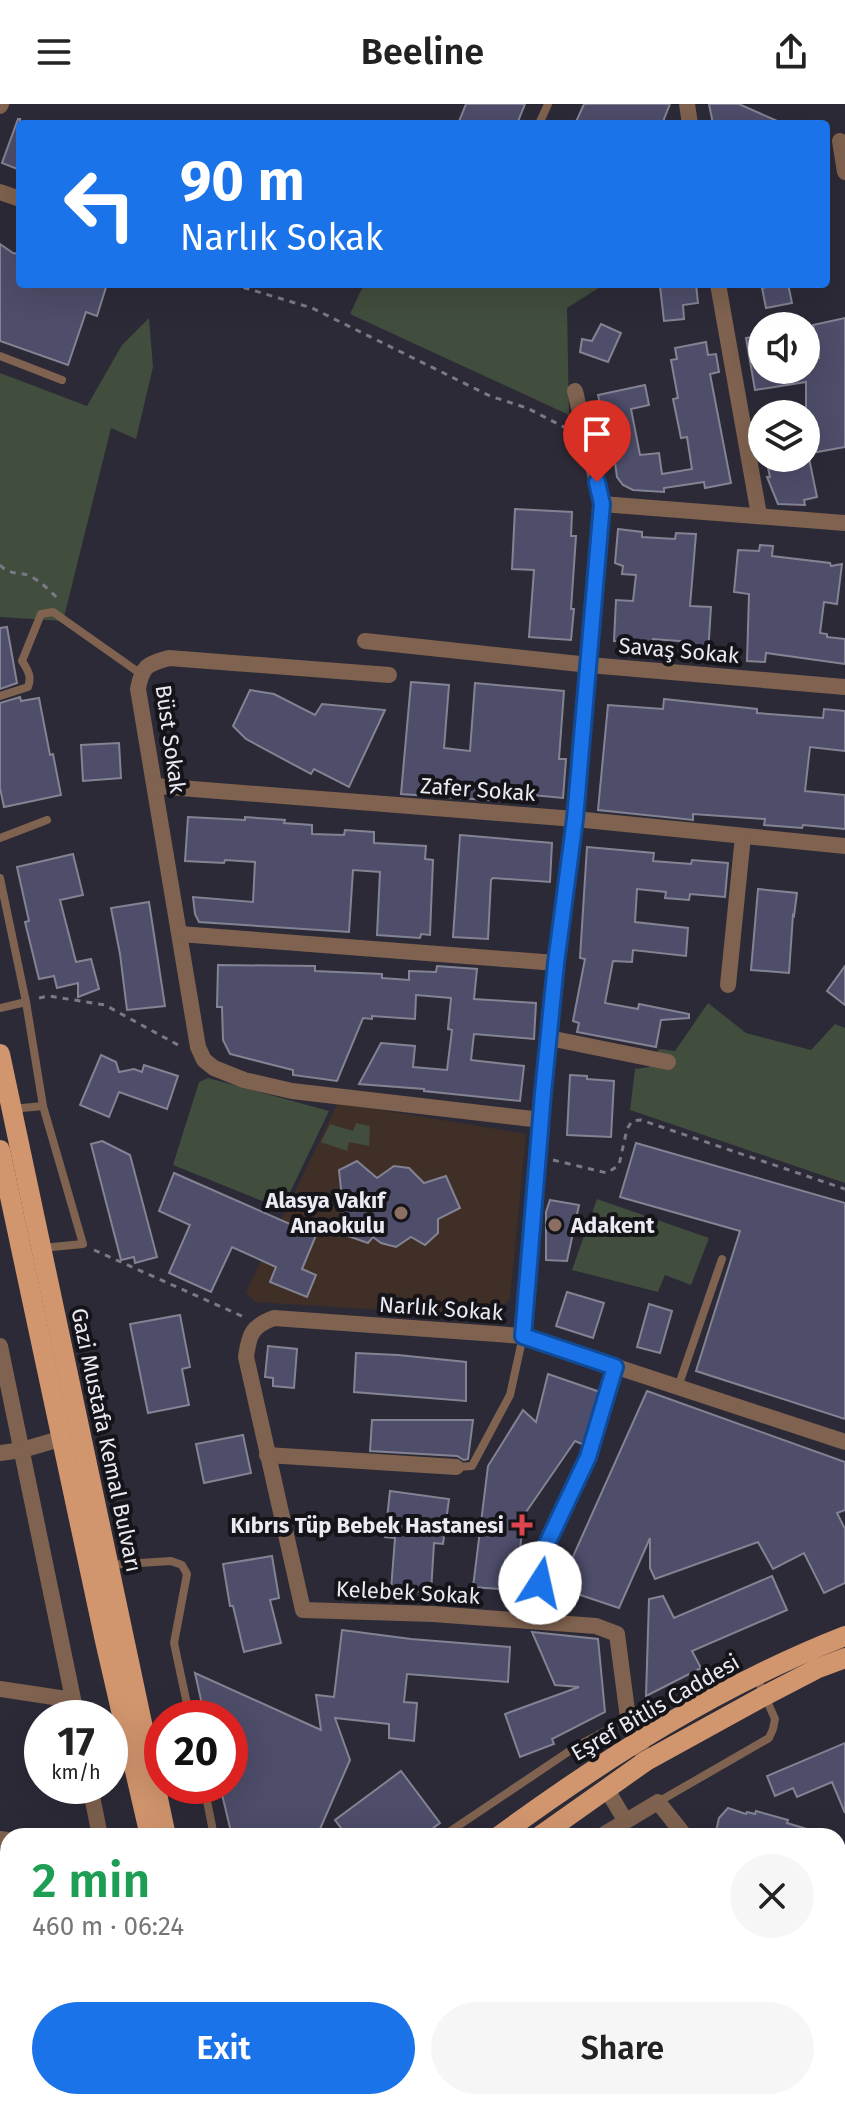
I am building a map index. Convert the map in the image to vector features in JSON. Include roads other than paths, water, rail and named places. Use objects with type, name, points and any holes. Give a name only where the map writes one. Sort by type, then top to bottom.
[{"type":"main road","name":"Gazi Mustafa Kemal Bulvarı","points":[[0,1054],[164,1828]]},
{"type":"main road","name":"Gazi Mustafa Kemal Bulvarı","points":[[0,1150],[148,1828]]},
{"type":"main road","name":"Eşref Bitlis Caddesi","points":[[510,1828],[636,1741],[755,1675],[845,1636]]},
{"type":"main road","name":"Eşref Bitlis Caddesi","points":[[551,1828],[646,1761],[816,1669],[845,1658]]},
{"type":"street","points":[[840,141],[845,172]]},
{"type":"street","points":[[719,288],[759,515]]},
{"type":"street","points":[[523,1336],[556,963],[575,819],[602,504],[575,391]]},
{"type":"street","points":[[602,504],[845,523]]},
{"type":"street","name":"Savaş Sokak","points":[[365,641],[589,665],[845,687]]},
{"type":"street","name":"Büst Sokak","points":[[401,645],[386,675],[169,658],[150,664],[141,674],[138,689],[198,1047],[204,1060],[214,1068],[244,1080],[292,1091],[541,1120]]},
{"type":"street","name":"Zafer Sokak","points":[[155,786],[575,819],[845,846]]},
{"type":"street","points":[[728,985],[743,836]]},
{"type":"street","points":[[180,934],[556,963]]},
{"type":"street","points":[[549,1038],[668,1062]]},
{"type":"street","name":"Narlık Sokak","points":[[267,1455],[246,1357],[249,1338],[258,1324],[274,1318],[523,1336],[845,1442]]},
{"type":"street","points":[[0,1346],[73,1700],[0,1689]]},
{"type":"street","points":[[0,1453],[63,1438]]},
{"type":"street","points":[[267,1455],[456,1467]]},
{"type":"street","name":"Kelebek Sokak","points":[[267,1455],[303,1610],[433,1614],[546,1622],[596,1626],[617,1634],[628,1718],[646,1761]]},
{"type":"street","points":[[606,1788],[625,1820]]},
{"type":"street","points":[[613,1828],[658,1802],[679,1828]]},
{"type":"street","points":[[94,1804],[98,1828]]},
{"type":"lane","points":[[0,356],[62,380]]},
{"type":"lane","points":[[0,696],[28,687],[31,681],[29,672],[22,661],[41,614],[46,613],[53,612],[141,674]]},
{"type":"lane","points":[[0,838],[47,820]]},
{"type":"lane","points":[[0,878],[26,1002],[43,1106],[83,1244],[42,1248]]},
{"type":"lane","points":[[0,1008],[26,1002]]},
{"type":"lane","points":[[12,1109],[43,1106]]},
{"type":"lane","points":[[678,1388],[722,1259]]},
{"type":"lane","points":[[456,1467],[472,1466],[510,1395],[523,1336]]},
{"type":"lane","points":[[546,1622],[539,1574],[543,1552],[588,1457],[615,1367]]},
{"type":"lane","points":[[109,1565],[171,1561],[182,1565],[187,1574],[174,1643],[186,1700]]},
{"type":"lane","points":[[658,1802],[769,1738],[775,1719],[755,1675]]},
{"type":"lane","points":[[455,1828],[577,1746],[628,1718]]},
{"type":"lane","points":[[208,1804],[212,1828]]},
{"type":"place","name":"Alasya Vakıf Anaokulu","points":[[401,1213]]},
{"type":"place","name":"Adakent","points":[[555,1225]]},
{"type":"place","name":"Kıbrıs Tüp Bebek Hastanesi","points":[[522,1525]]}]
